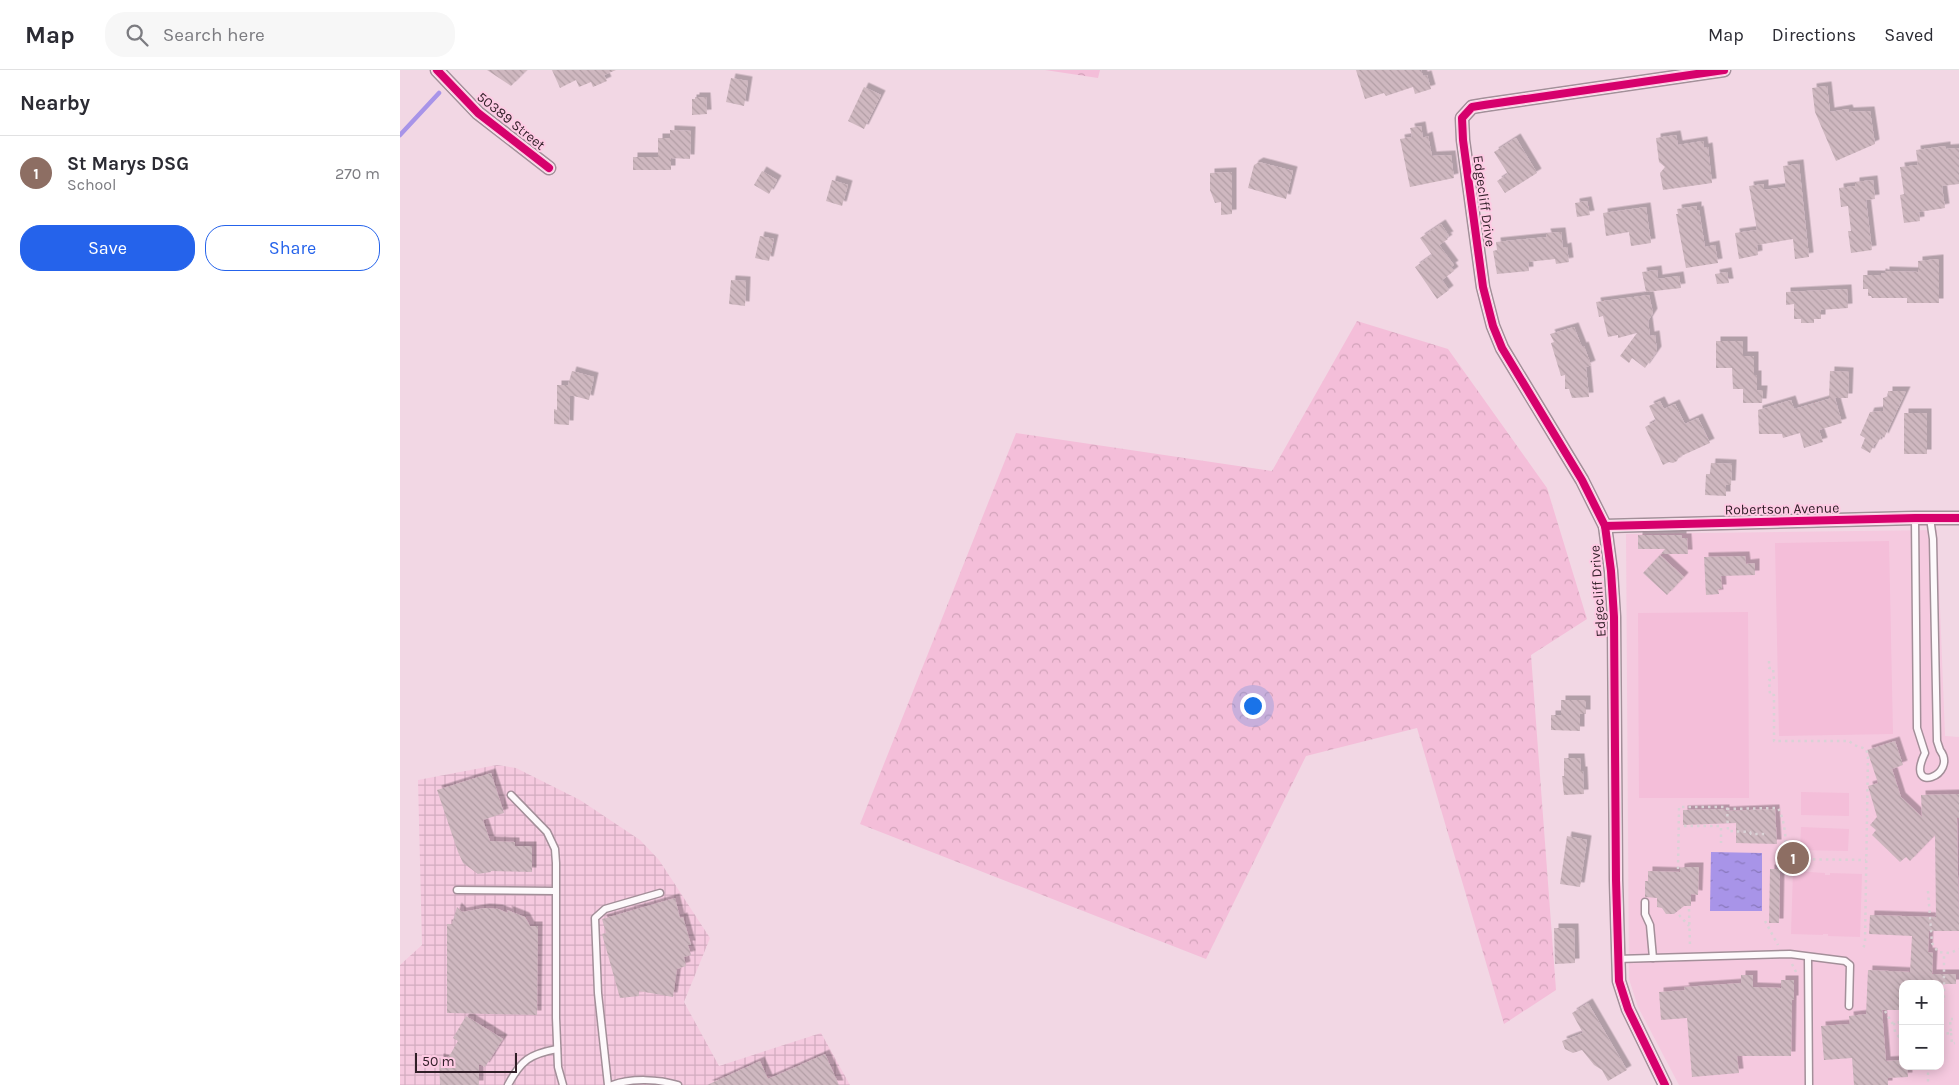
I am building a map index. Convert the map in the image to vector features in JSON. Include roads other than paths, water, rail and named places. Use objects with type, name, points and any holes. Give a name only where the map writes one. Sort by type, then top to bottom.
[{"type":"street","name":"50389 Street","points":[[437,70],[478,113],[549,168]]},
{"type":"street","name":"Edgecliff Drive","points":[[1665,1085],[1622,994],[1619,981],[1617,959],[1614,617],[1611,571],[1605,526],[1582,480],[1502,348],[1493,326],[1483,287],[1463,140],[1462,118],[1472,107],[1484,104],[1724,70]]},
{"type":"street","name":"Robertson Avenue","points":[[1605,526],[1959,518]]},
{"type":"lane","points":[[1915,518],[1917,728],[1926,753],[1921,762],[1923,770],[1928,776],[1936,779],[1944,776],[1950,770],[1950,762],[1947,754],[1940,750],[1937,740],[1934,569],[1930,518]]},
{"type":"lane","points":[[510,795],[547,832],[551,839],[556,863],[557,1049],[558,1068],[563,1085]]},
{"type":"lane","points":[[456,890],[555,891]]},
{"type":"lane","points":[[608,1085],[598,992],[595,918],[605,909],[660,893]]},
{"type":"lane","points":[[1645,902],[1645,914],[1650,925],[1653,958]]},
{"type":"lane","points":[[1617,959],[1790,954],[1845,961],[1849,963],[1849,1006]]},
{"type":"lane","points":[[1808,957],[1809,1085]]},
{"type":"lane","points":[[508,1085],[521,1064],[528,1058],[538,1053],[557,1049]]},
{"type":"lane","points":[[612,1085],[633,1081],[660,1081],[678,1085]]},
{"type":"water","points":[[1711,852],[1762,853],[1762,911],[1710,911]]},
{"type":"waterway","points":[[400,135],[439,93]]},
{"type":"place","name":"St Marys DSG","points":[[1793,858]]}]
